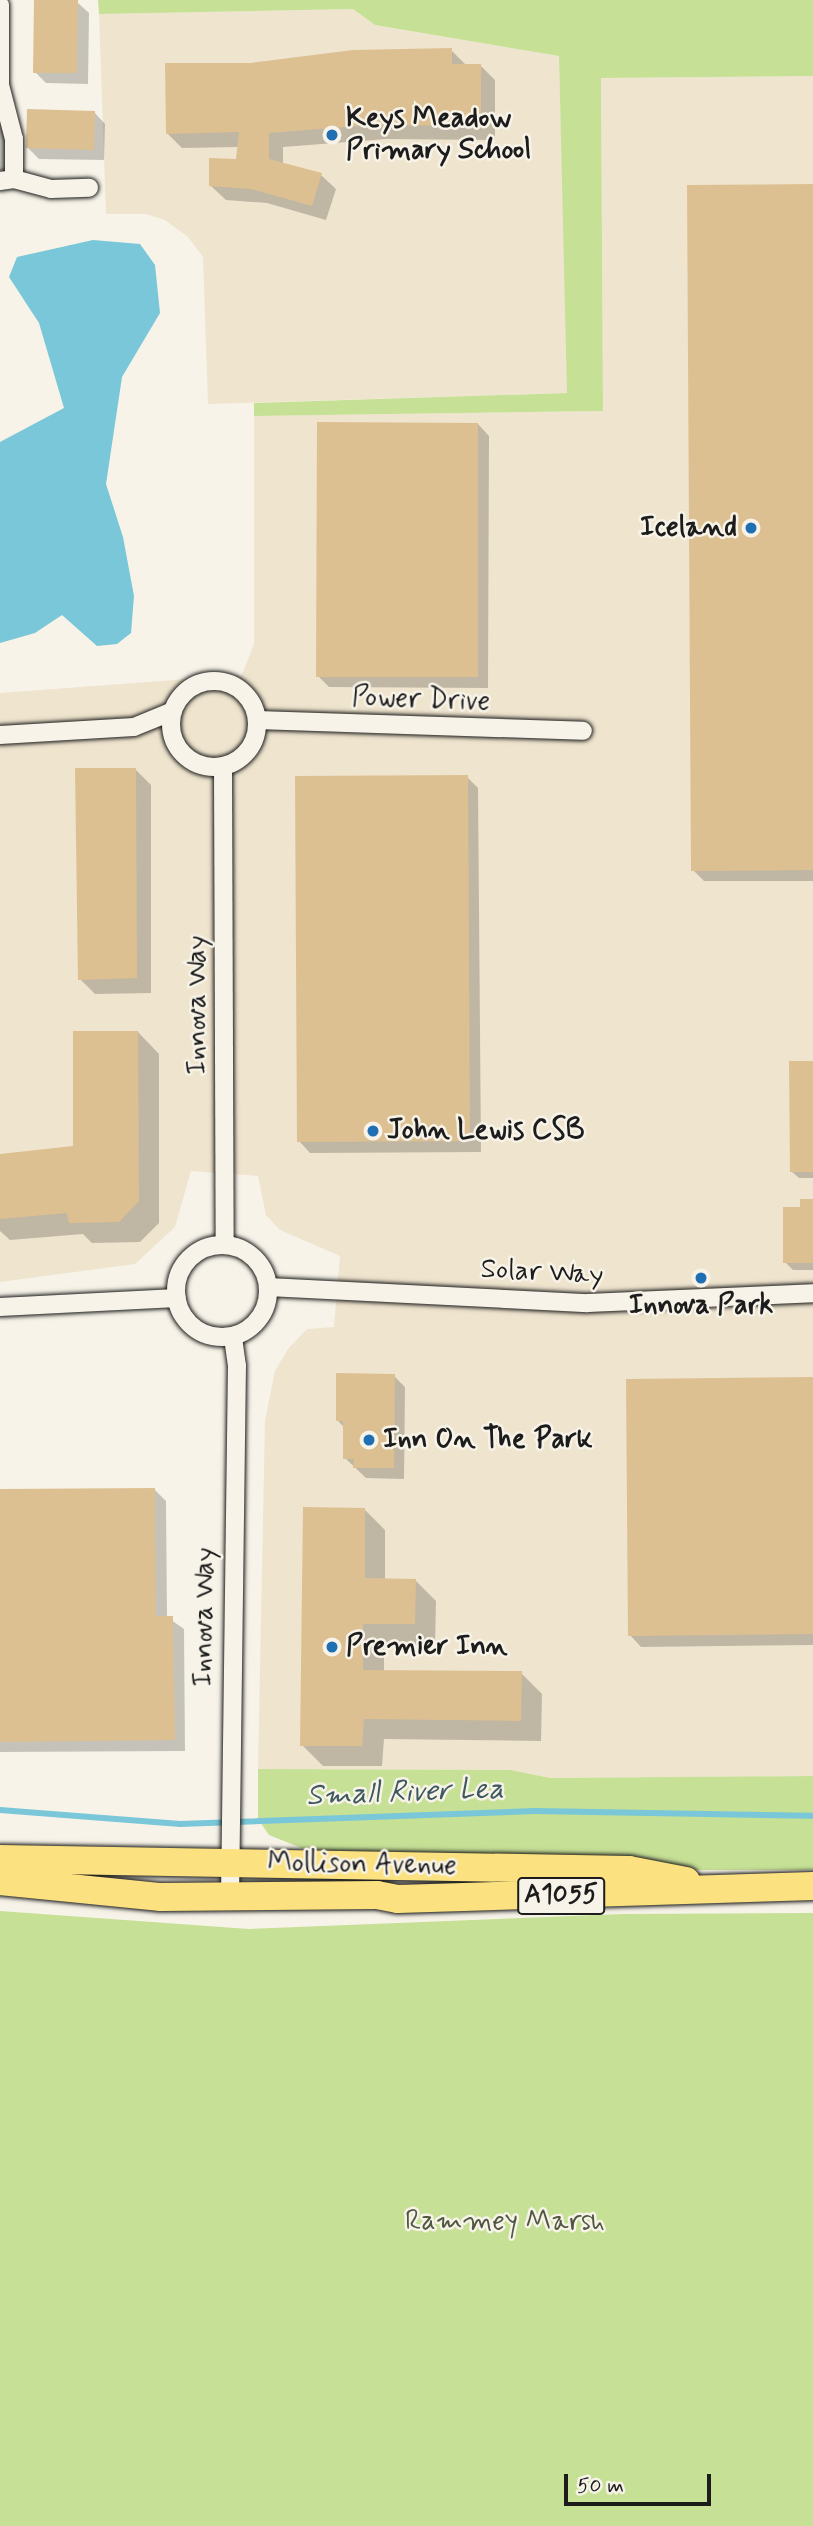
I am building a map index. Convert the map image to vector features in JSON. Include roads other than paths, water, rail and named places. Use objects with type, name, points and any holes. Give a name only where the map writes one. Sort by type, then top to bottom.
[{"type":"main road","name":"Mollison Avenue","points":[[0,1859],[629,1870],[723,1888]]},
{"type":"main road","name":"Mollison Avenue","points":[[0,1881],[161,1897],[230,1898],[617,1895],[723,1888],[813,1886]]},
{"type":"street","points":[[0,5],[0,85],[14,139],[7,180],[36,188],[89,188]]},
{"type":"street","points":[[0,735],[134,727],[173,711],[190,688],[214,681],[238,688],[254,707],[257,720],[252,744],[223,766],[198,763],[187,757],[173,735],[173,711]]},
{"type":"street","name":"Power Drive","points":[[257,720],[583,731]]},
{"type":"street","name":"Innova Way","points":[[223,766],[225,1245]]},
{"type":"street","points":[[225,1245],[252,1255],[268,1287],[260,1319],[233,1336],[216,1337],[191,1325],[177,1298],[177,1282],[190,1258],[213,1246],[225,1245]]},
{"type":"street","name":"Solar Way","points":[[268,1287],[588,1303],[813,1293]]},
{"type":"street","points":[[0,1307],[177,1298]]},
{"type":"street","name":"Innova Way","points":[[230,1898],[237,1366],[233,1336]]},
{"type":"water","points":[[93,240],[140,244],[155,265],[160,313],[122,377],[106,484],[123,537],[134,596],[131,633],[117,644],[97,646],[62,615],[35,633],[0,643],[0,442],[64,408],[39,323],[9,277],[17,257]]},
{"type":"waterway","name":"Small River Lea","points":[[0,1810],[180,1824],[535,1811],[813,1816]]},
{"type":"place","name":"Keys Meadow Primary School","points":[[332,135]]},
{"type":"place","name":"Iceland","points":[[751,528]]},
{"type":"place","name":"John Lewis CSB","points":[[373,1131]]},
{"type":"place","name":"Innova Park","points":[[701,1278]]},
{"type":"place","name":"Inn On The Park","points":[[369,1440]]},
{"type":"place","name":"Premier Inn","points":[[332,1647]]},
{"type":"park label","name":"Rammey Marsh","points":[[505,2222]]}]
